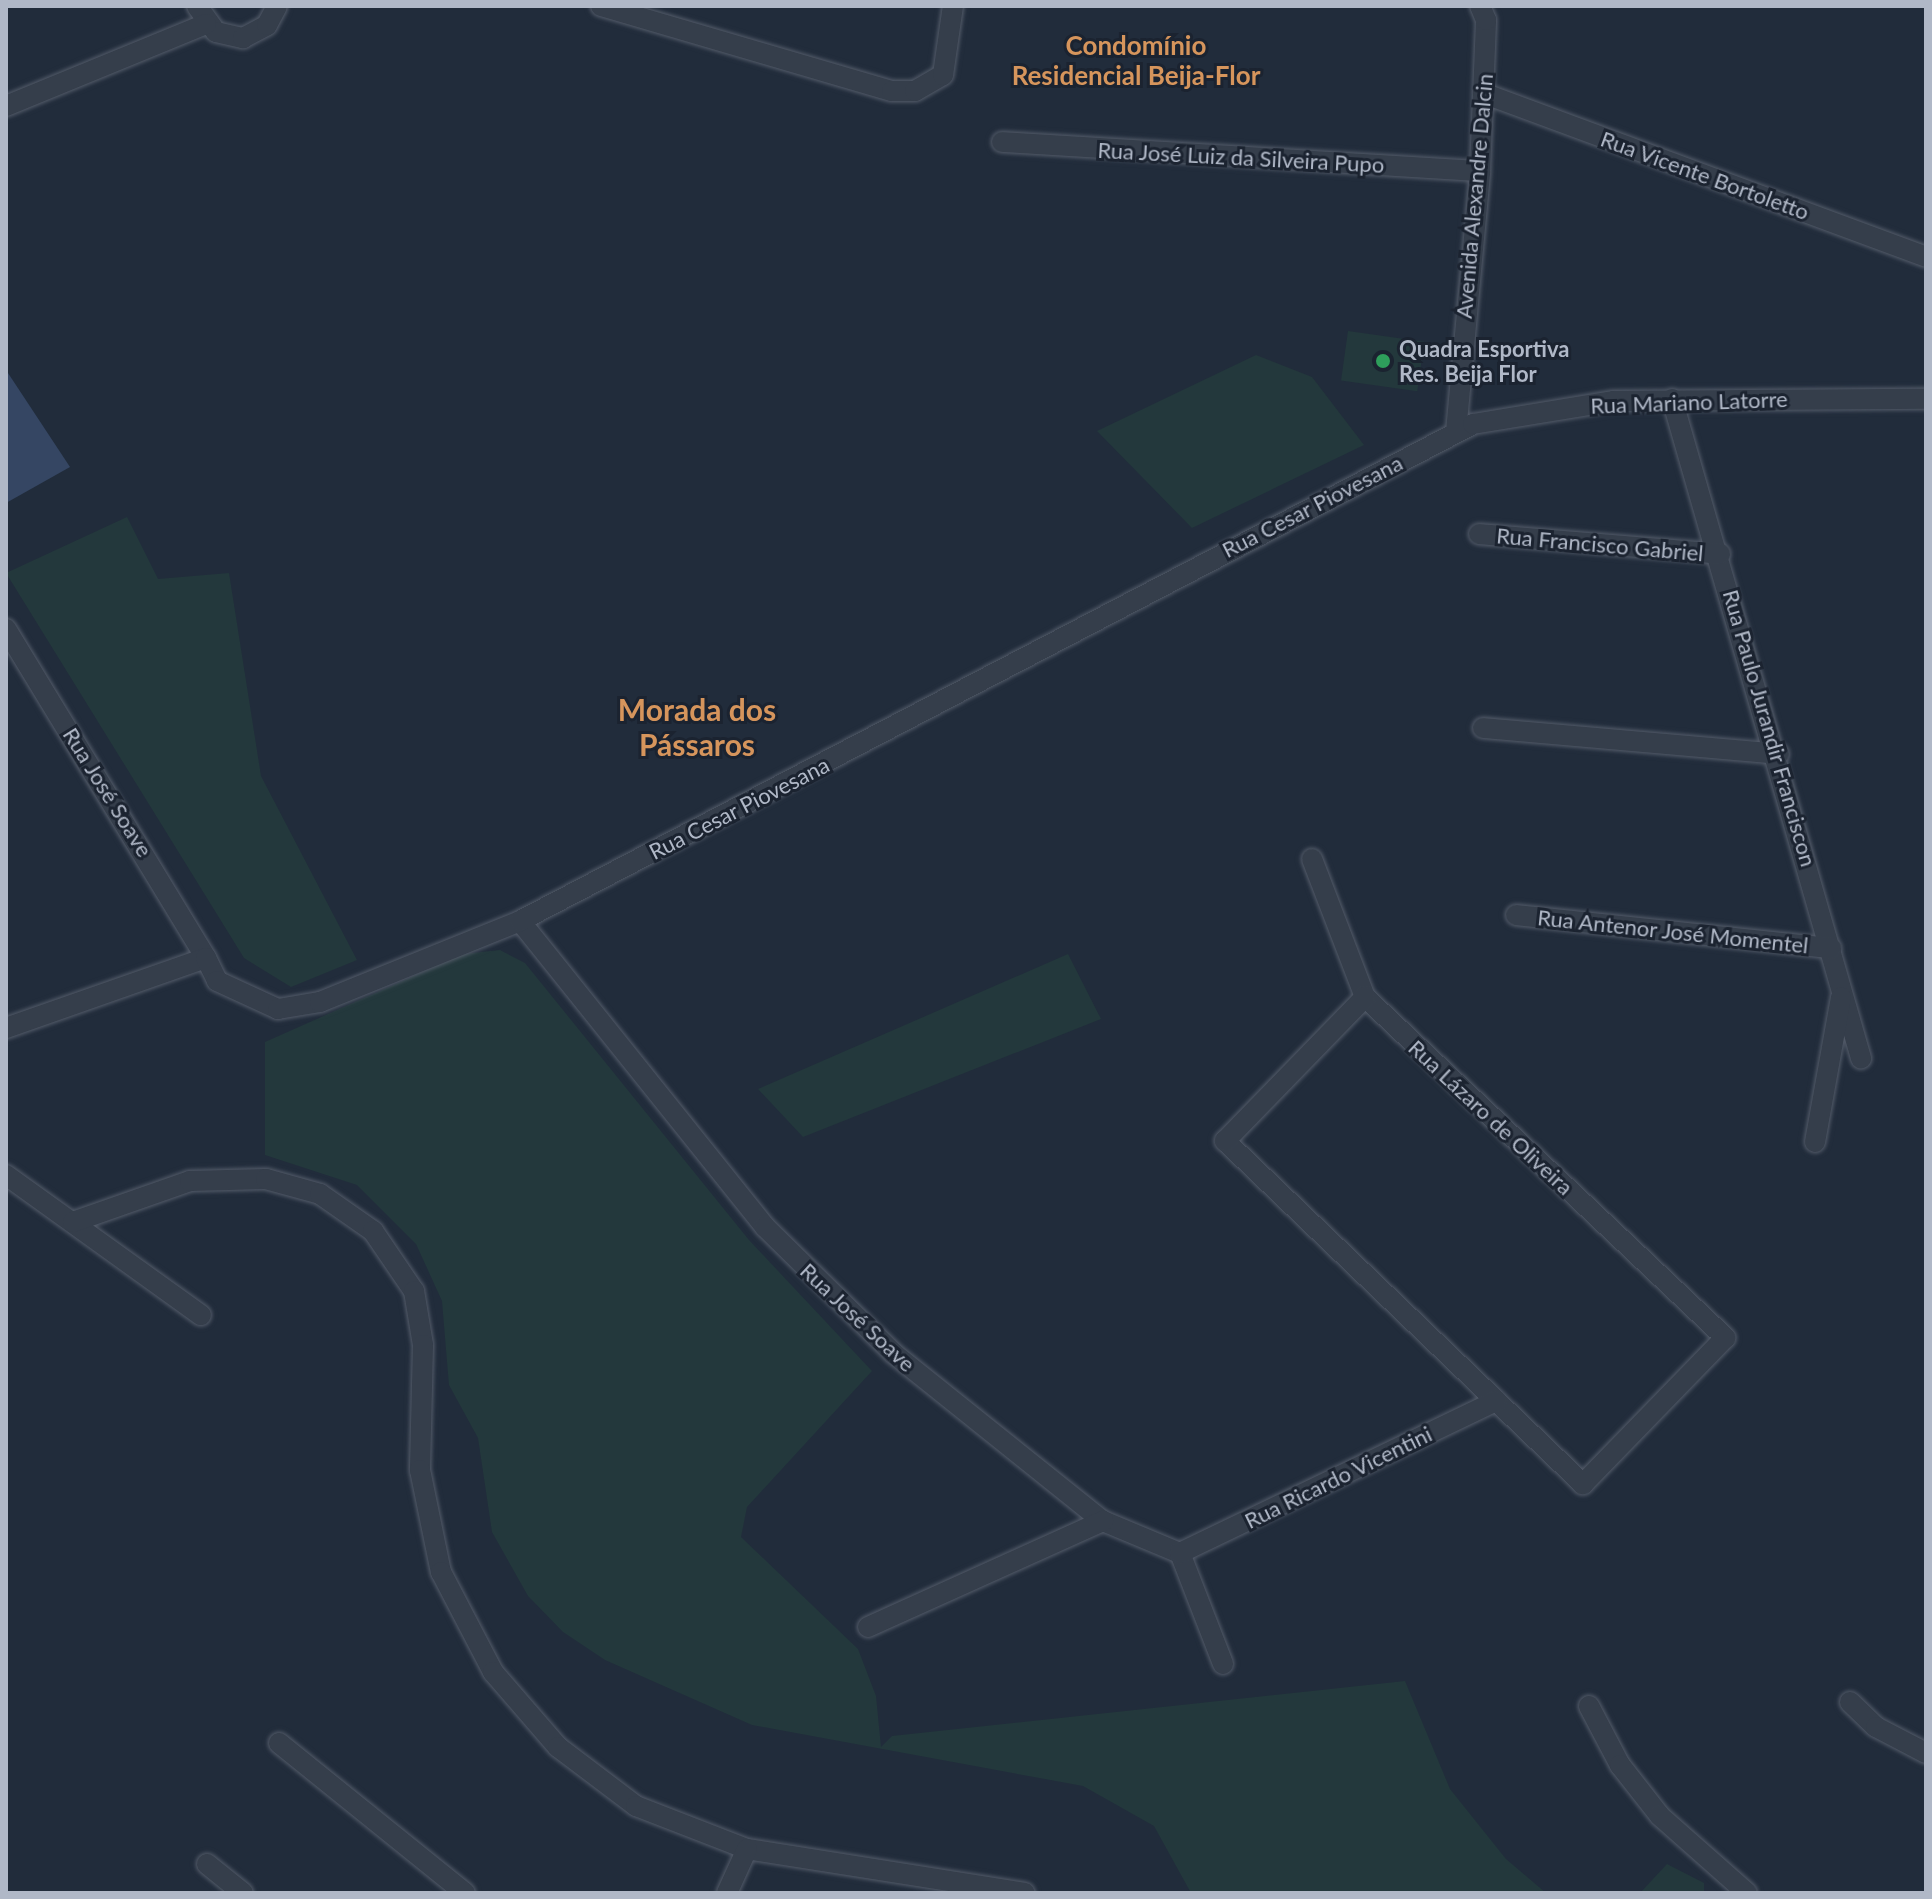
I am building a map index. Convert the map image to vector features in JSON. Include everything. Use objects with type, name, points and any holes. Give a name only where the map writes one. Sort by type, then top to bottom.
[{"type":"street","points":[[6,106],[201,15],[243,38],[276,10],[296,6]]},
{"type":"street","points":[[601,6],[892,91],[915,91],[943,75],[953,6]]},
{"type":"street","name":"Avenida Alexandre Dalcin","points":[[1456,432],[1480,171],[1482,7]]},
{"type":"street","name":"Rua Vicente Bortoletto","points":[[1483,93],[1926,257]]},
{"type":"street","name":"Rua José Luiz da Silveira Pupo","points":[[1002,142],[1480,171]]},
{"type":"street","name":"Rua Mariano Latorre","points":[[1456,432],[1538,411],[1672,399],[1926,399]]},
{"type":"street","name":"Rua Paulo Jurandir Franciscon","points":[[1672,399],[1779,754],[1861,1058]]},
{"type":"street","name":"Rua Cesar Piovesana","points":[[206,958],[217,981],[278,1009],[320,1002],[520,921],[1456,432]]},
{"type":"street","name":"Rua Francisco Gabriel","points":[[1479,534],[1720,554]]},
{"type":"street","name":"Rua José Soave","points":[[6,629],[206,958]]},
{"type":"street","points":[[1483,728],[1779,754]]},
{"type":"street","name":"Rua Lázaro de Oliveira","points":[[1312,859],[1365,997],[1725,1338],[1583,1484],[1496,1401]]},
{"type":"street","name":"Rua Antenor José Momentel","points":[[1516,915],[1831,948]]},
{"type":"street","name":"Rua José Soave","points":[[520,921],[765,1227],[893,1353],[1103,1521],[1180,1553]]},
{"type":"street","points":[[6,1028],[206,958]]},
{"type":"street","points":[[1815,1142],[1842,989]]},
{"type":"street","points":[[1365,997],[1225,1141],[1496,1401]]},
{"type":"street","points":[[6,1175],[201,1315]]},
{"type":"street","points":[[73,1222],[190,1181],[266,1179],[320,1194],[373,1231],[414,1291],[423,1345],[420,1470],[441,1572],[493,1672],[558,1747],[636,1806],[747,1849],[1025,1893]]},
{"type":"street","name":"Rua Ricardo Vicentini","points":[[1180,1553],[1496,1401]]},
{"type":"street","points":[[868,1627],[1103,1521]]},
{"type":"street","points":[[1180,1553],[1223,1664]]},
{"type":"street","points":[[1850,1702],[1876,1727],[1926,1753]]},
{"type":"street","points":[[1589,1706],[1620,1765],[1660,1816],[1747,1893]]},
{"type":"street","points":[[279,1743],[465,1893]]},
{"type":"street","points":[[727,1893],[747,1849]]},
{"type":"street","points":[[207,1864],[243,1893]]},
{"type":"green space","name":"Quadra Esportiva Res. Beija Flor","points":[[1348,331],[1424,342],[1417,391],[1341,381]]},
{"type":"green space","points":[[1256,355],[1312,377],[1364,445],[1192,528],[1097,431]]},
{"type":"green space","points":[[127,517],[158,579],[229,573],[261,776],[357,960],[291,987],[244,958],[6,573]]},
{"type":"green space","points":[[500,950],[525,963],[749,1240],[872,1371],[747,1507],[741,1537],[858,1649],[876,1696],[881,1747],[892,1736],[1405,1681],[1450,1789],[1506,1859],[1546,1893],[1191,1893],[1154,1826],[1083,1786],[752,1725],[605,1660],[563,1632],[528,1596],[492,1532],[478,1438],[449,1385],[442,1301],[416,1244],[357,1185],[265,1155],[265,1042],[463,954]]},
{"type":"green space","points":[[1068,954],[1101,1019],[803,1137],[758,1089]]},
{"type":"green space","points":[[1667,1864],[1704,1883],[1704,1893],[1640,1893]]},
{"type":"water","points":[[6,370],[70,467],[6,503]]},
{"type":"place","name":"Quadra Esportiva Res. Beija Flor","points":[[1383,361]]},
{"type":"district","name":"Condomínio Residencial Beija-Flor","points":[[1136,61]]},
{"type":"district","name":"Morada dos Pássaros","points":[[697,726]]}]
